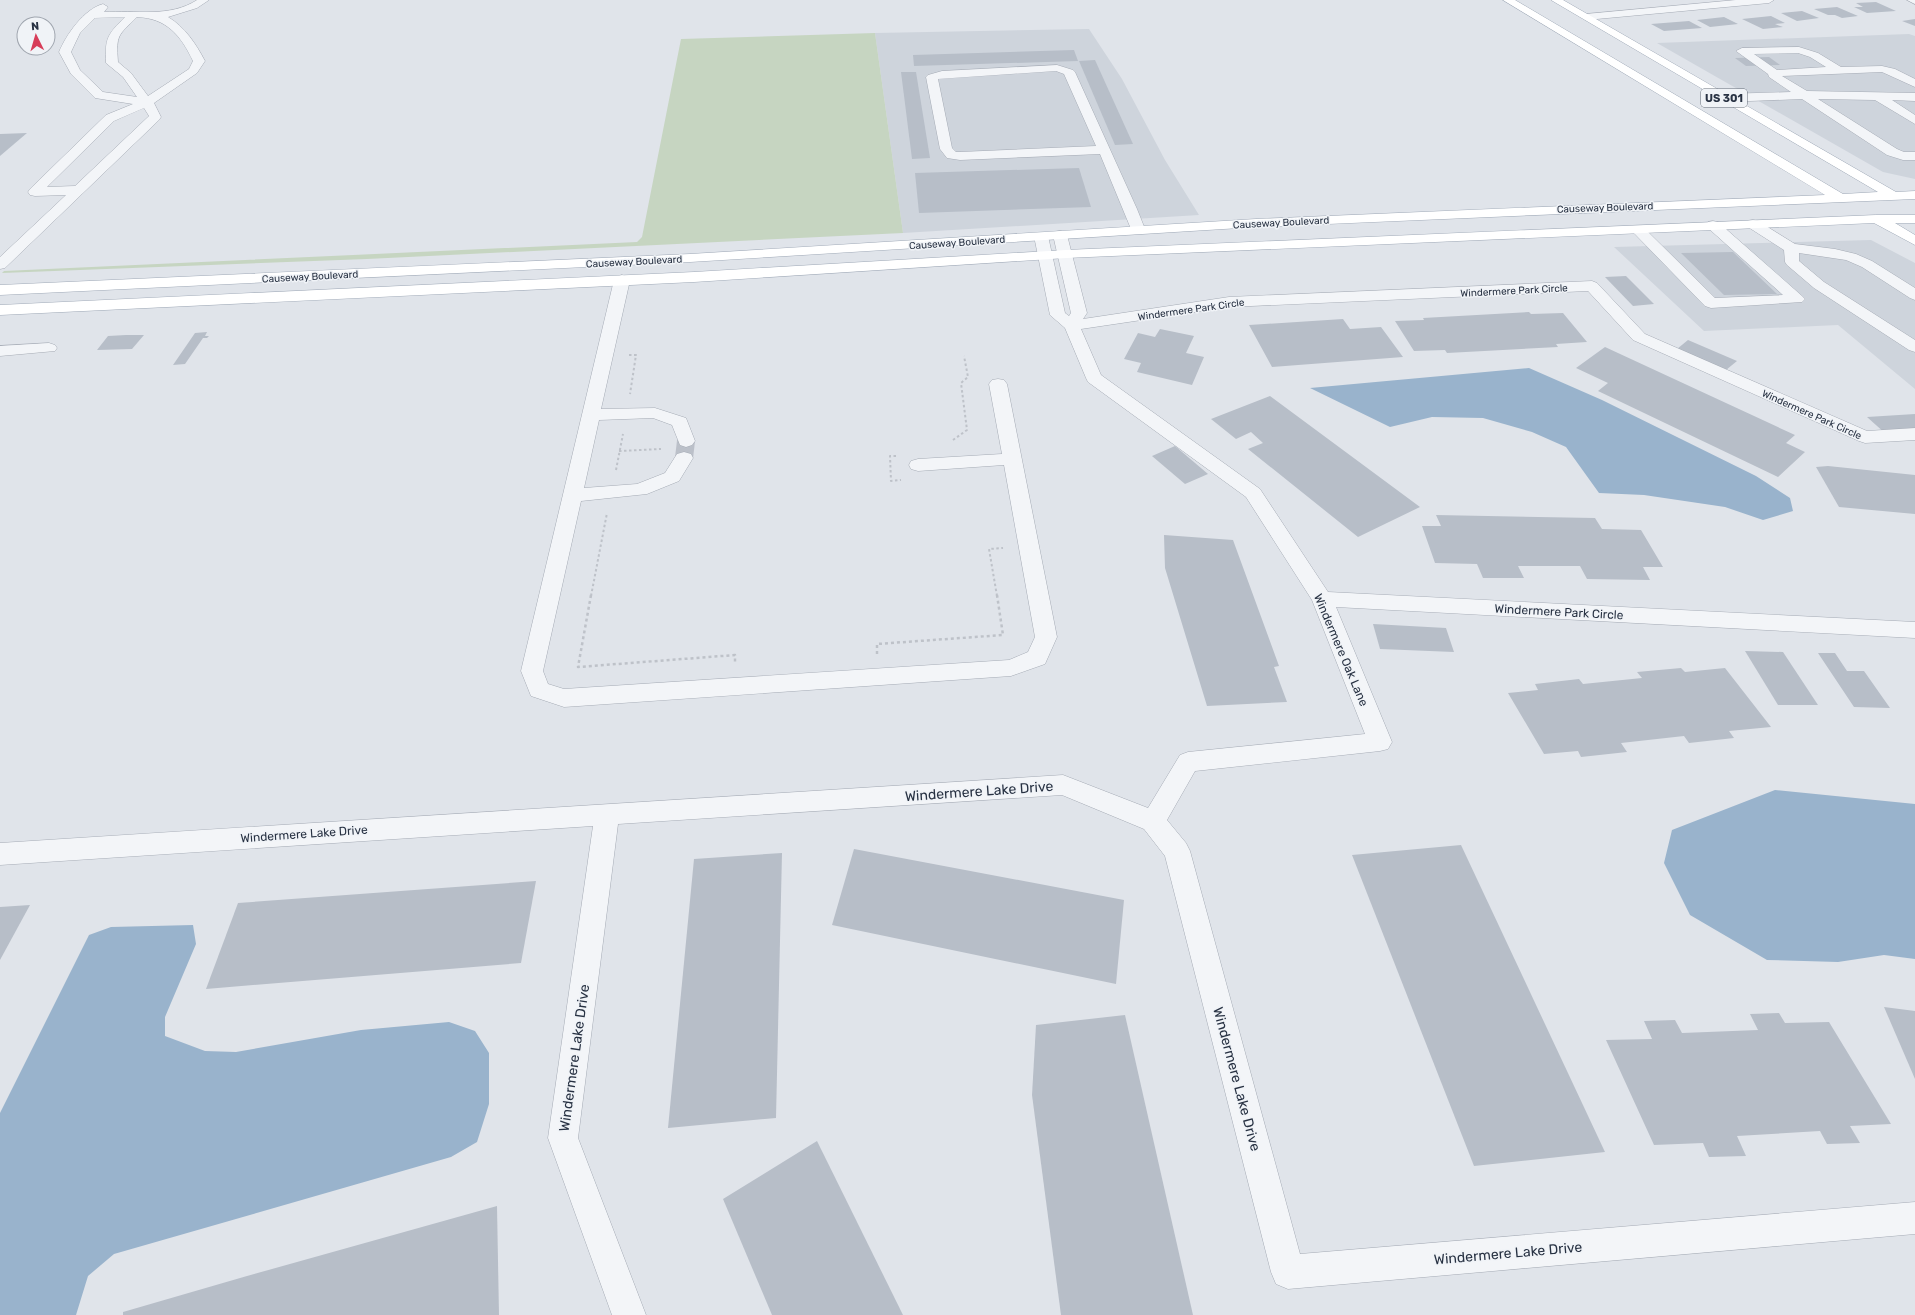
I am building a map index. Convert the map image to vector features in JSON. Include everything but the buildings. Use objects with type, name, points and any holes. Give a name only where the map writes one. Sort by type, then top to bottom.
[{"type":"main road","name":"US 301","points":[[1508,0],[1838,197],[1915,241]]},
{"type":"main road","points":[[1526,0],[1536,5]]},
{"type":"main road","name":"US 301","points":[[1558,5],[1586,17],[1892,195],[1915,206]]},
{"type":"main road","name":"Causeway Boulevard","points":[[0,290],[690,258],[1138,229],[1838,197],[1915,195]]},
{"type":"main road","name":"Causeway Boulevard","points":[[0,310],[622,280],[1066,254],[1876,218],[1915,219]]},
{"type":"street","points":[[113,0],[81,24],[70,37],[65,52],[75,72],[99,95],[147,102]]},
{"type":"street","points":[[93,15],[134,14],[157,16],[185,9],[199,4],[204,0]]},
{"type":"street","points":[[1586,17],[1769,0]]},
{"type":"street","points":[[1558,5],[1589,5]]},
{"type":"street","points":[[0,265],[155,117],[147,102],[127,75],[112,63],[111,41],[119,29],[134,14]]},
{"type":"street","points":[[78,190],[35,192],[110,118],[147,102],[194,71],[199,61],[191,44],[168,22],[157,16]]},
{"type":"street","points":[[1838,70],[1814,55],[1798,50],[1742,51],[1776,74],[1838,70],[1882,69],[1891,71],[1915,85],[1901,96]]},
{"type":"street","points":[[1104,150],[960,156],[952,155],[946,149],[932,77],[942,74],[1057,68],[1069,72],[1113,167],[1138,229]]},
{"type":"street","points":[[1776,74],[1773,75],[1892,152],[1903,156],[1915,156]]},
{"type":"street","points":[[1724,98],[1805,95],[1915,97]]},
{"type":"street","points":[[1877,96],[1915,120]]},
{"type":"street","points":[[1753,224],[1791,248],[1835,253],[1851,257],[1867,264],[1915,295]]},
{"type":"street","points":[[1637,229],[1711,304],[1796,299],[1713,226]]},
{"type":"street","points":[[1060,235],[1066,254],[1079,313],[1072,326]]},
{"type":"street","name":"Windermere Oak Lane","points":[[1041,236],[1058,315],[1072,326],[1094,378],[1253,492],[1322,599],[1380,742],[1188,762],[1153,820]]},
{"type":"street","points":[[1791,248],[1792,262],[1819,285],[1915,347]]},
{"type":"street","points":[[622,280],[532,671],[539,690],[564,698],[1011,668],[1036,658],[1046,637],[998,384]]},
{"type":"street","name":"Windermere Park Circle","points":[[1072,326],[1229,302],[1592,286],[1639,337],[1864,437],[1915,434]]},
{"type":"street","points":[[0,351],[49,348]]},
{"type":"street","points":[[573,495],[640,490],[672,477],[685,449],[680,422],[655,413],[591,415]]},
{"type":"street","points":[[918,465],[1012,459]]},
{"type":"street","name":"Windermere Park Circle","points":[[1322,599],[1915,630]]},
{"type":"street","name":"Windermere Lake Drive","points":[[0,854],[1063,785],[1153,820],[1177,852],[1288,1272],[1915,1218]]},
{"type":"street","name":"Windermere Lake Drive","points":[[607,814],[563,1138],[629,1315]]},
{"type":"path","points":[[624,355],[636,355],[630,396]]},
{"type":"path","points":[[948,444],[967,430],[961,383],[968,377],[964,356]]},
{"type":"path","points":[[614,477],[623,432]]},
{"type":"path","points":[[620,451],[664,449]]},
{"type":"path","points":[[898,456],[890,456],[891,481],[907,480]]},
{"type":"path","points":[[609,506],[578,667],[735,655],[736,669]]},
{"type":"path","points":[[877,660],[877,644],[1002,635],[989,549],[1009,548]]},
{"type":"shaded area","points":[[1089,29],[1122,79],[1165,160],[1199,215],[903,233],[875,33]]},
{"type":"shaded area","points":[[1909,34],[1915,36],[1915,179],[1883,172],[1657,43]]},
{"type":"shaded area","points":[[1871,240],[1915,263],[1915,389],[1838,325],[1704,331],[1614,247]]},
{"type":"green space","points":[[875,33],[903,233],[367,259],[2,273],[4,271],[637,242],[642,237],[681,39]]},
{"type":"water","points":[[1529,368],[1602,400],[1756,476],[1790,498],[1793,511],[1763,520],[1725,507],[1644,495],[1599,493],[1566,447],[1532,432],[1483,418],[1432,417],[1390,427],[1310,388]]},
{"type":"water","points":[[1775,790],[1915,804],[1915,959],[1884,955],[1838,962],[1767,960],[1690,915],[1664,863],[1672,830]]},
{"type":"water","points":[[193,925],[196,944],[165,1017],[165,1036],[205,1051],[236,1052],[361,1030],[449,1022],[475,1031],[489,1053],[489,1104],[477,1142],[451,1157],[114,1254],[88,1276],[76,1315],[0,1315],[0,1113],[89,935],[111,927]]},
{"type":"tunnel","points":[[684,458],[686,441]]}]
